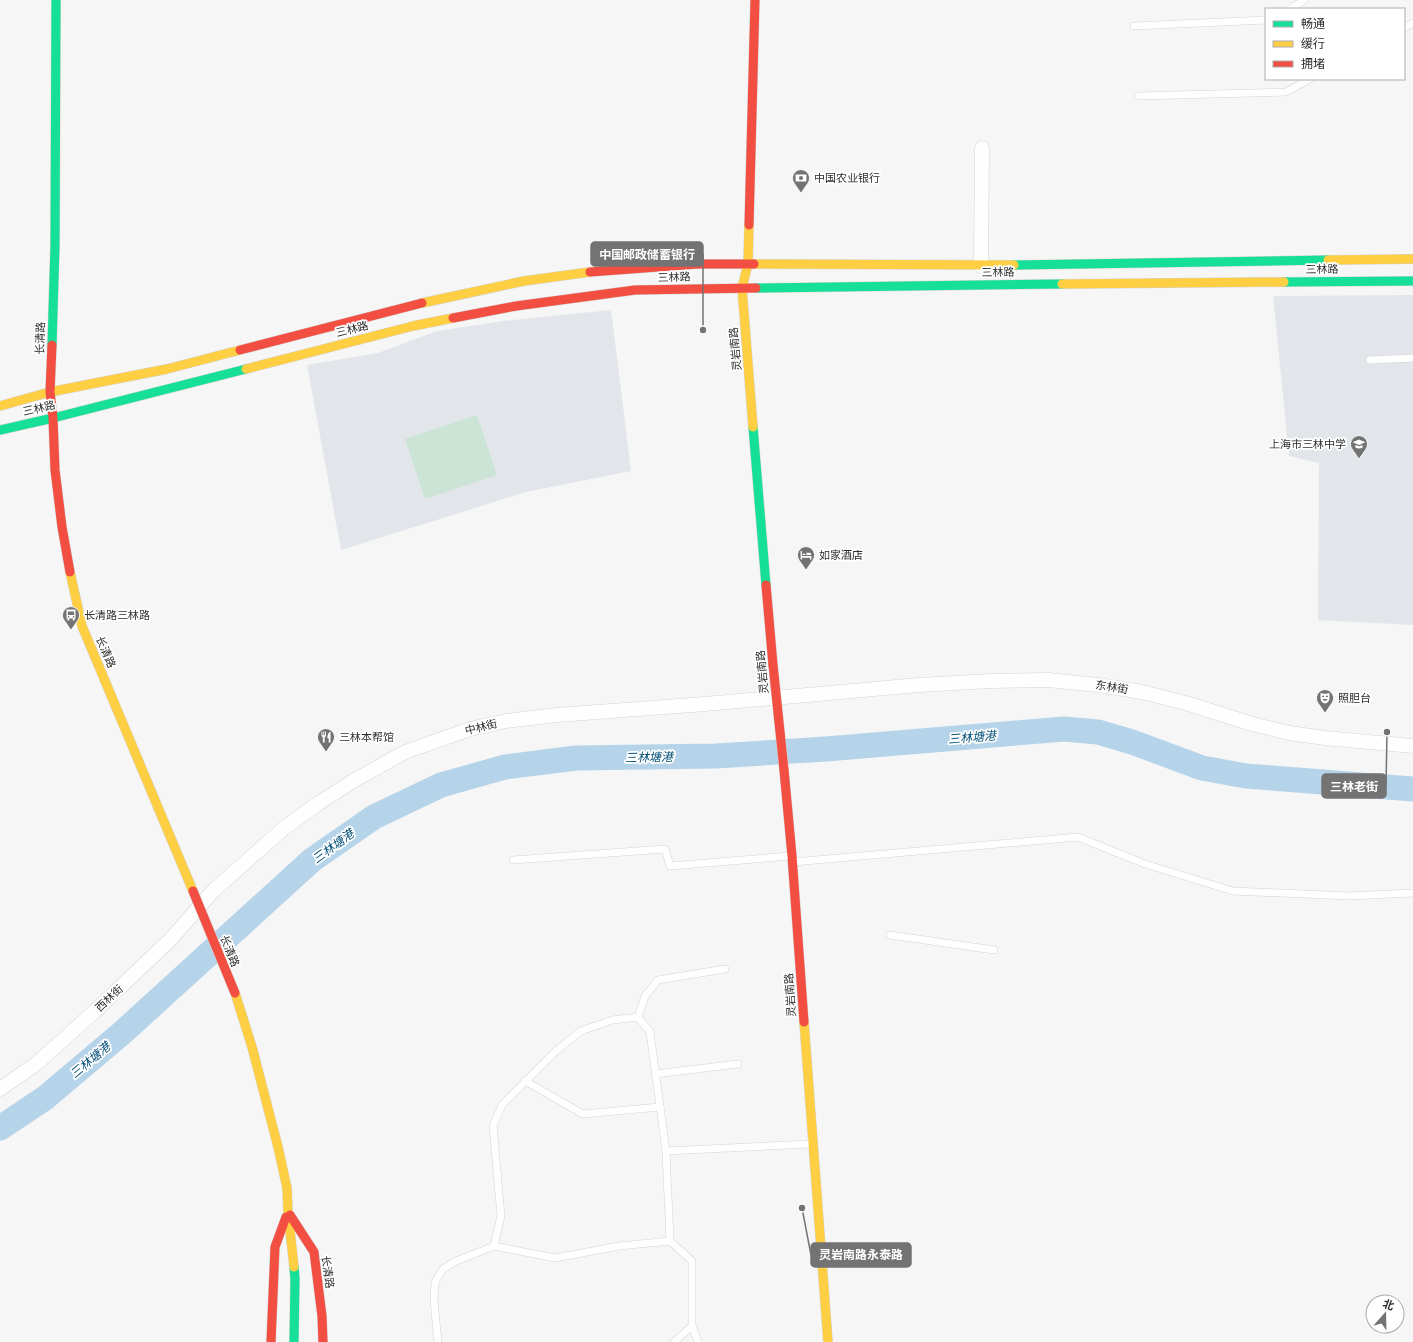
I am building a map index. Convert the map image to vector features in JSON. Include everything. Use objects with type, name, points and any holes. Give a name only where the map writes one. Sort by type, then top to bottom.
[{"type":"main road","name":"长清路","points":[[56,0],[55,246],[50,392],[53,418],[55,470],[62,527],[73,590],[82,626],[235,993],[252,1047],[287,1188],[295,1279],[294,1342]]},
{"type":"main road","name":"灵岩南路","points":[[755,0],[748,264],[742,288],[774,664],[793,859],[812,1143],[819,1212],[828,1342]]},
{"type":"main road","name":"三林路","points":[[0,406],[50,392],[168,369],[410,306],[524,281],[610,270],[698,264],[981,266],[1413,259]]},
{"type":"main road","name":"三林路","points":[[0,430],[53,418],[413,326],[516,306],[635,290],[1413,280]]},
{"type":"main road","name":"长清路","points":[[271,1342],[275,1247],[288,1212]]},
{"type":"main road","name":"长清路","points":[[288,1212],[314,1252],[322,1316],[323,1342]]},
{"type":"street","points":[[981,266],[982,148]]},
{"type":"street","name":"东林街","points":[[805,695],[919,685],[991,681],[1048,680],[1084,683],[1142,692],[1189,704],[1252,724],[1289,733],[1325,738],[1413,746]]},
{"type":"street","name":"中林街","points":[[208,897],[270,841],[316,805],[353,781],[405,752],[441,738],[470,729],[514,720],[558,715],[805,695]]},
{"type":"street","name":"西林街","points":[[0,1089],[36,1064],[94,1012],[171,939],[208,897]]},
{"type":"lane","points":[[1292,8],[1304,0]]},
{"type":"lane","points":[[1134,26],[1265,20]]},
{"type":"lane","points":[[1138,96],[1286,92],[1308,80]]},
{"type":"lane","points":[[1370,360],[1413,358]]},
{"type":"lane","points":[[513,860],[665,849],[670,866],[793,859],[1078,837],[1145,864],[1233,891],[1349,896],[1413,893]]},
{"type":"lane","points":[[890,935],[994,950]]},
{"type":"lane","points":[[638,1017],[645,996],[658,980],[725,969]]},
{"type":"lane","points":[[638,1017],[650,1032],[666,1151],[670,1241],[692,1261],[692,1326],[698,1342]]},
{"type":"lane","points":[[494,1246],[501,1216],[493,1126],[502,1105],[525,1081],[581,1031],[612,1020],[638,1017]]},
{"type":"lane","points":[[655,1074],[738,1064]]},
{"type":"lane","points":[[525,1081],[583,1114],[660,1107]]},
{"type":"lane","points":[[666,1151],[812,1143]]},
{"type":"lane","points":[[438,1342],[434,1301],[435,1282],[443,1269],[456,1261],[494,1246],[555,1258],[619,1246],[670,1241]]},
{"type":"lane","points":[[674,1342],[692,1326]]},
{"type":"shaded area","name":"上海市三林中学","points":[[1413,295],[1413,625],[1318,620],[1319,463],[1289,456],[1273,296]]},
{"type":"shaded area","points":[[611,310],[631,471],[526,492],[341,550],[307,365],[378,353],[437,331],[503,321]]},
{"type":"green space","points":[[477,415],[497,475],[425,499],[405,439]]},
{"type":"waterway","name":"三林塘港","points":[[0,1128],[45,1098],[122,1033],[312,860],[374,817],[441,785],[505,767],[576,758],[716,756],[826,749],[1064,729],[1098,732],[1132,742],[1202,768],[1246,776],[1413,789]]},
{"type":"traffic: fast","points":[[52,345],[55,246],[56,0]]},
{"type":"traffic: fast","points":[[1014,265],[1328,260]]},
{"type":"traffic: fast","points":[[1284,282],[1413,281]]},
{"type":"traffic: fast","points":[[756,288],[1062,284]]},
{"type":"traffic: fast","points":[[0,430],[246,369]]},
{"type":"traffic: fast","points":[[753,427],[766,585]]},
{"type":"traffic: fast","points":[[294,1267],[294,1342]]},
{"type":"traffic: slow","points":[[749,225],[748,264],[742,288],[753,427]]},
{"type":"traffic: slow","points":[[1328,260],[1413,259]]},
{"type":"traffic: slow","points":[[754,264],[1014,265]]},
{"type":"traffic: slow","points":[[422,303],[524,281],[590,272]]},
{"type":"traffic: slow","points":[[1062,284],[1284,282]]},
{"type":"traffic: slow","points":[[246,369],[413,326],[453,318]]},
{"type":"traffic: slow","points":[[0,406],[50,392],[167,369],[240,350]]},
{"type":"traffic: slow","points":[[70,572],[82,626],[193,891]]},
{"type":"traffic: slow","points":[[235,993],[252,1047],[287,1188],[294,1267]]},
{"type":"traffic: slow","points":[[804,1022],[828,1342]]},
{"type":"traffic: jam","points":[[749,225],[755,0]]},
{"type":"traffic: jam","points":[[590,272],[698,264],[754,264]]},
{"type":"traffic: jam","points":[[453,318],[516,306],[635,290],[756,288]]},
{"type":"traffic: jam","points":[[240,350],[422,303]]},
{"type":"traffic: jam","points":[[52,345],[50,392],[53,418],[55,470],[62,527],[70,572]]},
{"type":"traffic: jam","points":[[766,585],[773,665]]},
{"type":"traffic: jam","points":[[773,665],[784,770]]},
{"type":"traffic: jam","points":[[784,770],[804,1022]]},
{"type":"traffic: jam","points":[[193,891],[235,993]]},
{"type":"traffic: jam","points":[[290,1215],[314,1252],[322,1316],[323,1342]]},
{"type":"traffic: jam","points":[[271,1342],[275,1247],[286,1217]]},
{"type":"place","name":"中国农业银行","points":[[801,193]]},
{"type":"place","name":"中国邮政储蓄银行","points":[[703,330]]},
{"type":"place","name":"上海市三林中学","points":[[1359,459]]},
{"type":"place","name":"如家酒店","points":[[806,570]]},
{"type":"place","name":"长清路三林路","points":[[71,630]]},
{"type":"place","name":"照胆台","points":[[1325,713]]},
{"type":"place","name":"三林老街","points":[[1387,732]]},
{"type":"place","name":"三林本帮馆","points":[[326,752]]},
{"type":"place","name":"灵岩南路永泰路","points":[[802,1208]]}]
